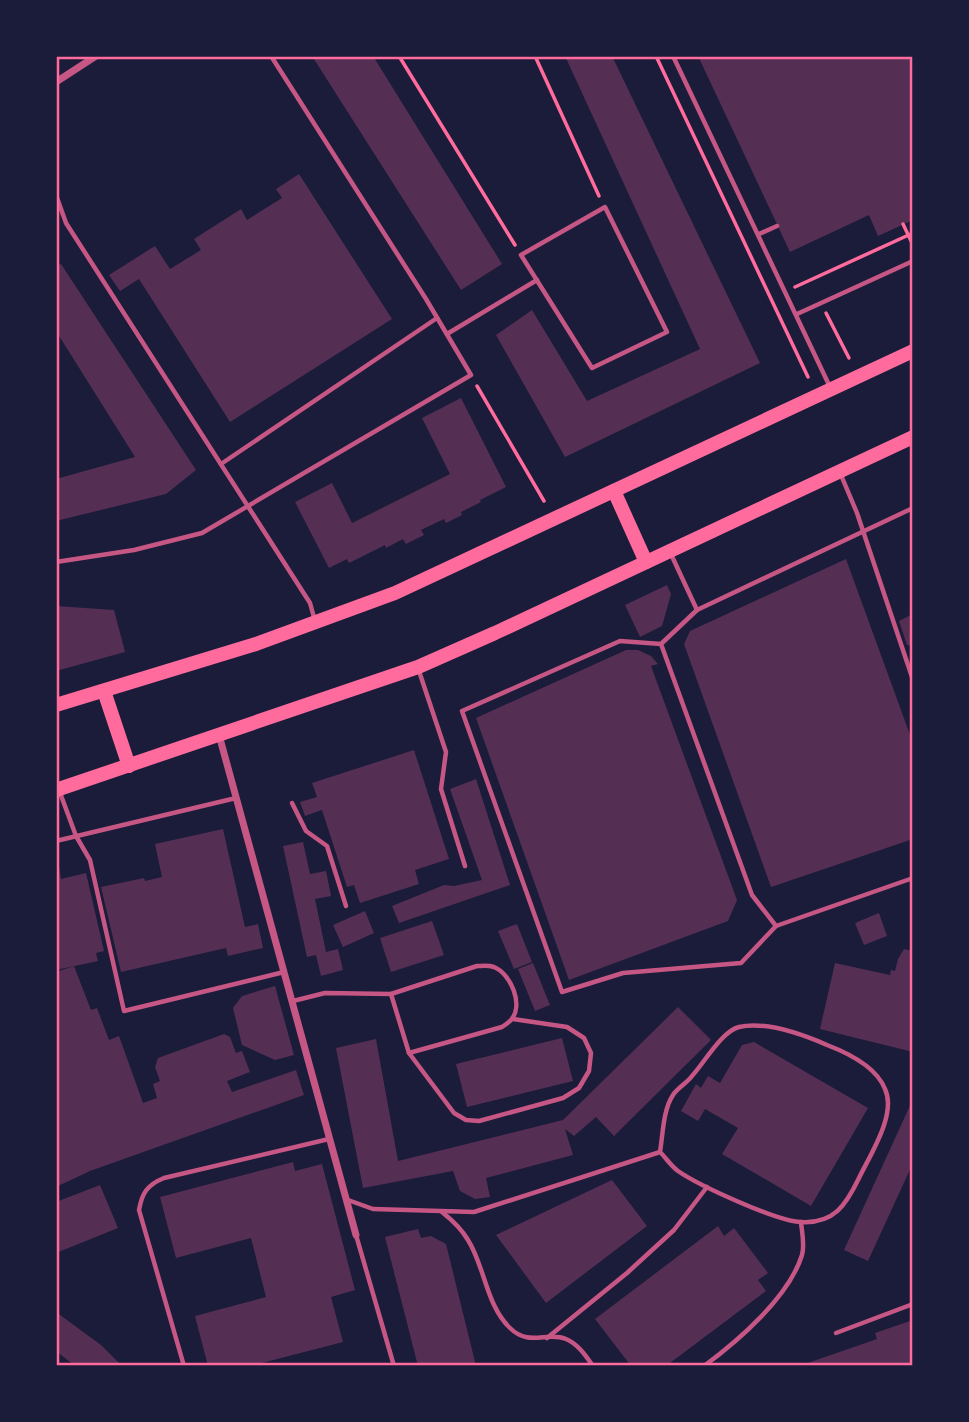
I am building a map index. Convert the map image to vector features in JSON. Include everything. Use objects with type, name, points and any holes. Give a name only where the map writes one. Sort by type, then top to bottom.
[{"type":"main road","points":[[56,705],[256,643],[395,593],[913,351]]},
{"type":"main road","points":[[58,790],[418,667],[913,437]]},
{"type":"main road","points":[[614,491],[646,562]]},
{"type":"main road","points":[[104,691],[129,766]]},
{"type":"street","points":[[56,82],[96,56]]},
{"type":"street","points":[[219,735],[356,1235]]},
{"type":"lane","points":[[56,562],[134,550],[202,533],[471,375],[271,56]]},
{"type":"lane","points":[[673,56],[831,389]]},
{"type":"lane","points":[[56,195],[66,223],[310,603],[315,622]]},
{"type":"lane","points":[[605,207],[667,332],[592,368],[521,256],[605,207]]},
{"type":"lane","points":[[759,234],[777,226]]},
{"type":"lane","points":[[797,314],[913,261]]},
{"type":"lane","points":[[447,334],[537,281]]},
{"type":"lane","points":[[221,464],[437,318]]},
{"type":"lane","points":[[839,471],[857,513],[913,680]]},
{"type":"lane","points":[[913,508],[697,611],[661,644],[620,641],[462,710],[562,992],[623,974],[741,963],[776,926],[913,878]]},
{"type":"lane","points":[[670,551],[697,611]]},
{"type":"lane","points":[[661,644],[752,895],[776,926]]},
{"type":"lane","points":[[418,667],[446,752],[441,789],[465,866]]},
{"type":"lane","points":[[58,790],[76,836],[90,860],[124,1011],[284,972]]},
{"type":"lane","points":[[56,841],[237,797]]},
{"type":"lane","points":[[292,803],[306,831],[327,846],[346,906]]},
{"type":"lane","points":[[292,1002],[325,993],[391,994],[477,966],[491,966],[503,972],[510,982],[517,1002],[513,1019],[502,1027],[409,1053]]},
{"type":"lane","points":[[391,994],[409,1053],[454,1113],[466,1120],[479,1121],[564,1098],[579,1088],[589,1071],[591,1053],[584,1038],[567,1027],[513,1019]]},
{"type":"lane","points":[[738,1027],[765,1027],[804,1035],[848,1052],[873,1072],[886,1090],[888,1115],[849,1200],[836,1214],[819,1221],[782,1219],[707,1187],[677,1170],[660,1152],[668,1107],[674,1094],[729,1032],[738,1027]]},
{"type":"lane","points":[[184,1366],[139,1210],[142,1196],[151,1184],[164,1178],[329,1139]]},
{"type":"lane","points":[[345,1199],[373,1209],[474,1212],[660,1152]]},
{"type":"lane","points":[[546,1339],[627,1273],[674,1230],[707,1187]]},
{"type":"lane","points":[[441,1212],[455,1223],[470,1241],[494,1304],[509,1327],[523,1338],[564,1338],[575,1345],[593,1366]]},
{"type":"lane","points":[[704,1366],[731,1346],[787,1284],[802,1255],[801,1222]]},
{"type":"lane","points":[[356,1235],[394,1366]]},
{"type":"lane","points":[[836,1332],[913,1304]]},
{"type":"path","points":[[399,56],[521,256]]},
{"type":"path","points":[[535,56],[605,207]]},
{"type":"path","points":[[656,56],[808,377]]},
{"type":"path","points":[[903,224],[911,234],[913,245]]},
{"type":"path","points":[[794,287],[911,234]]},
{"type":"path","points":[[820,303],[849,358]]},
{"type":"path","points":[[471,375],[544,501]]},
{"type":"building","points":[[312,56],[373,56],[502,264],[461,290]]},
{"type":"building","points":[[565,56],[612,56],[760,363],[565,457],[496,335],[532,310],[587,401],[700,349]]},
{"type":"building","points":[[698,56],[913,56],[913,220],[878,236],[869,215],[790,252]]},
{"type":"building","points":[[299,174],[392,319],[230,422],[139,279],[120,291],[109,275],[155,246],[170,269],[201,250],[194,239],[241,209],[247,220],[282,198],[276,189]]},
{"type":"building","points":[[61,264],[196,470],[166,494],[56,521],[56,479],[135,457],[56,331],[56,266]]},
{"type":"building","points":[[461,398],[506,487],[461,512],[462,515],[446,523],[444,519],[421,530],[424,535],[406,544],[403,539],[349,563],[347,559],[329,568],[295,502],[332,483],[352,523],[450,474],[422,418]]},
{"type":"building","points":[[846,559],[913,743],[913,839],[771,887],[684,644],[690,631]]},
{"type":"building","points":[[667,585],[671,594],[662,626],[640,637],[625,605]]},
{"type":"building","points":[[56,606],[114,610],[125,652],[56,671]]},
{"type":"building","points":[[913,614],[913,646],[907,645],[899,621]]},
{"type":"building","points":[[626,650],[638,650],[651,656],[658,664],[651,666],[737,900],[728,921],[569,980],[476,718]]},
{"type":"building","points":[[414,750],[449,859],[415,870],[419,884],[360,903],[354,885],[347,887],[322,810],[305,816],[300,802],[317,797],[312,783]]},
{"type":"building","points":[[476,779],[510,885],[399,923],[392,906],[444,885],[454,886],[482,880],[450,789]]},
{"type":"building","points":[[223,829],[245,927],[258,924],[263,948],[228,956],[226,948],[121,972],[101,887],[162,877],[155,844]]},
{"type":"building","points":[[303,842],[310,874],[326,871],[331,896],[315,899],[326,952],[338,949],[343,970],[321,976],[316,955],[307,957],[283,846]]},
{"type":"building","points":[[59,866],[61,879],[86,873],[104,951],[96,953],[98,961],[56,970],[56,867]]},
{"type":"building","points":[[365,911],[374,933],[343,947],[333,925]]},
{"type":"building","points":[[879,913],[887,936],[864,945],[855,923]]},
{"type":"building","points":[[432,921],[444,955],[391,972],[380,938]]},
{"type":"building","points":[[517,924],[532,962],[514,969],[498,931]]},
{"type":"building","points":[[904,949],[913,951],[913,1052],[820,1029],[835,963],[890,975],[891,970],[895,971]]},
{"type":"building","points":[[533,963],[550,1005],[535,1011],[518,969]]},
{"type":"building","points":[[74,966],[91,1010],[97,1008],[109,1040],[119,1036],[143,1103],[157,1098],[153,1084],[160,1081],[155,1067],[158,1058],[224,1034],[230,1037],[236,1053],[242,1051],[250,1072],[227,1081],[232,1092],[296,1070],[304,1095],[90,1171],[56,1187],[56,972]]},
{"type":"building","points":[[275,986],[294,1055],[275,1060],[242,1045],[233,1008],[242,996]]},
{"type":"building","points":[[678,1007],[711,1040],[614,1136],[596,1117],[574,1136],[565,1129],[573,1155],[486,1178],[490,1197],[475,1199],[460,1191],[453,1171],[363,1188],[336,1048],[376,1039],[398,1161],[563,1120]]},
{"type":"building","points":[[562,1038],[573,1081],[467,1107],[456,1064]]},
{"type":"building","points":[[754,1042],[868,1108],[811,1206],[722,1154],[738,1128],[705,1109],[698,1121],[681,1111],[696,1084],[701,1088],[708,1076],[720,1083],[742,1045]]},
{"type":"building","points":[[913,1099],[913,1163],[868,1261],[844,1250]]},
{"type":"building","points":[[293,1162],[295,1171],[322,1164],[355,1290],[331,1297],[343,1342],[250,1366],[208,1366],[195,1316],[266,1297],[251,1238],[176,1258],[160,1197]]},
{"type":"building","points":[[612,1180],[647,1226],[546,1303],[496,1235]]},
{"type":"building","points":[[100,1185],[118,1228],[56,1253],[56,1202]]},
{"type":"building","points":[[718,1226],[724,1236],[734,1228],[768,1273],[758,1280],[766,1291],[666,1366],[631,1366],[595,1319]]},
{"type":"building","points":[[418,1229],[421,1238],[431,1236],[446,1244],[476,1366],[418,1366],[385,1237]]},
{"type":"building","points":[[56,1312],[101,1345],[122,1366],[75,1366],[56,1351]]},
{"type":"building","points":[[913,1320],[913,1366],[799,1366],[877,1339],[875,1333]]}]
